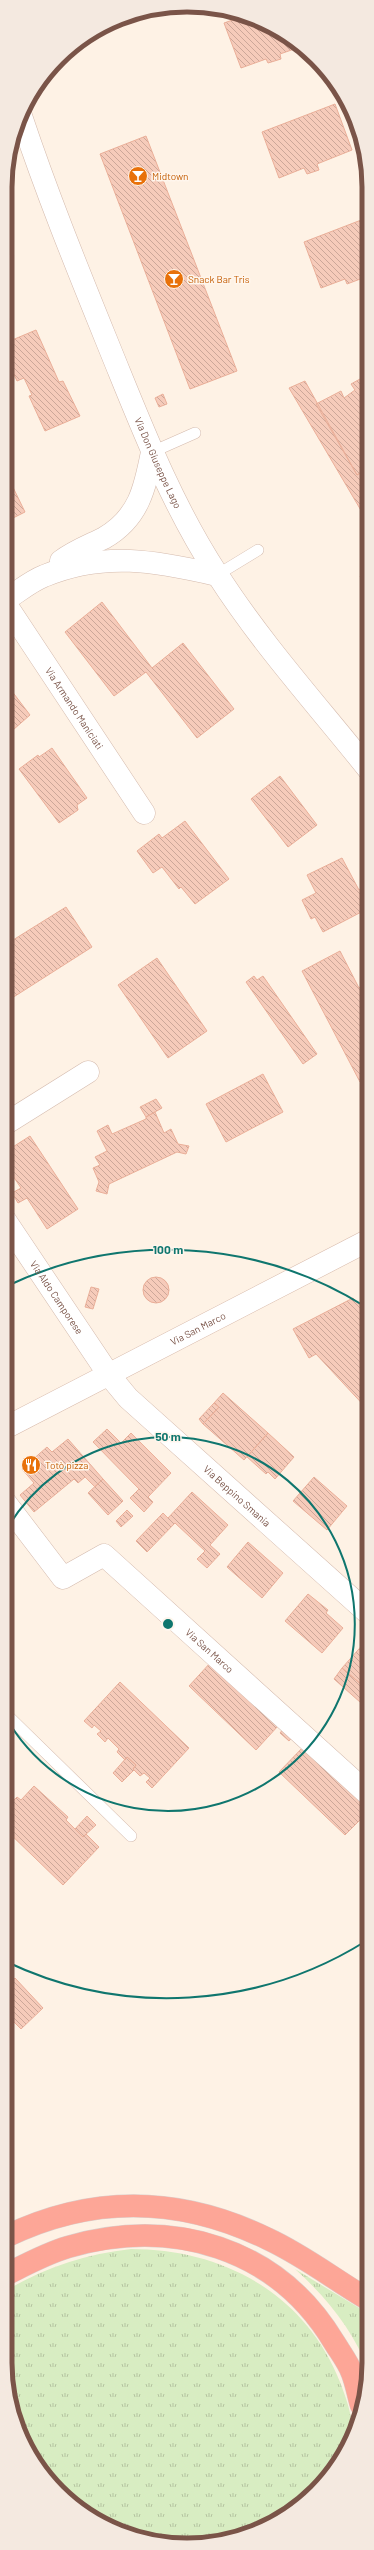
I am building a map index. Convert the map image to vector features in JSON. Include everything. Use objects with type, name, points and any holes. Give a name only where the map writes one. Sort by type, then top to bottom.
[{"type":"highway","points":[[12,2234],[27,2226],[75,2212],[115,2206],[147,2205],[196,2211],[241,2226],[270,2239],[362,2296]]},
{"type":"highway","points":[[12,2272],[68,2247],[114,2238],[165,2236],[192,2240],[234,2252],[269,2272],[306,2305],[326,2328],[352,2372],[359,2399]]},
{"type":"street","name":"Via Don Giuseppe Lago","points":[[24,124],[49,199],[152,452],[184,518],[217,575],[261,636],[362,761]]},
{"type":"street","points":[[12,596],[43,576],[66,557],[106,536],[130,517],[142,496],[152,452]]},
{"type":"street","points":[[43,576],[98,560],[140,560],[217,575]]},
{"type":"street","name":"Via Armando Maniciati","points":[[12,614],[144,813]]},
{"type":"street","points":[[12,1120],[88,1072]]},
{"type":"street","name":"Via Aldo Camporese","points":[[12,1230],[109,1375]]},
{"type":"street","name":"Via San Marco","points":[[12,1424],[362,1244]]},
{"type":"street","name":"Via Beppino Smania","points":[[109,1375],[128,1398],[362,1608]]},
{"type":"street","name":"Via San Marco","points":[[12,1511],[63,1578],[104,1555],[362,1789]]},
{"type":"lane","points":[[152,452],[195,433]]},
{"type":"lane","points":[[217,575],[258,550]]},
{"type":"lane","points":[[12,1720],[131,1836]]},
{"type":"green space","points":[[131,2249],[165,2251],[197,2257],[228,2268],[256,2282],[282,2301],[305,2324],[325,2351],[340,2382],[348,2404],[351,2423],[339,2450],[326,2470],[311,2487],[284,2509],[254,2525],[221,2535],[198,2538],[176,2538],[153,2535],[120,2525],[90,2509],[63,2487],[41,2460],[25,2430],[13,2386],[12,2287],[35,2275],[66,2263],[114,2251]]},
{"type":"green space","points":[[295,2269],[362,2310],[362,2354],[347,2328],[318,2291]]},
{"type":"building","points":[[235,19],[254,25],[274,35],[295,49],[280,54],[281,59],[268,63],[266,59],[241,68],[224,23]]},
{"type":"building","points":[[335,104],[352,150],[317,164],[319,170],[307,174],[304,168],[279,178],[262,132]]},
{"type":"building","points":[[146,136],[237,371],[190,389],[100,154]]},
{"type":"building","points":[[362,220],[362,278],[347,284],[345,279],[321,288],[304,242]]},
{"type":"building","points":[[36,330],[59,382],[63,381],[80,416],[45,431],[29,396],[32,395],[24,378],[17,381],[12,370],[12,340]]},
{"type":"building","points":[[362,378],[362,472],[357,475],[316,404],[341,391],[344,398],[355,390],[351,384]]},
{"type":"building","points":[[305,381],[357,475],[362,472],[362,512],[289,388]]},
{"type":"building","points":[[163,394],[167,404],[159,407],[155,398]]},
{"type":"building","points":[[12,485],[25,512],[12,518]]},
{"type":"building","points":[[102,602],[152,668],[183,643],[234,709],[197,738],[146,672],[114,696],[65,632]]},
{"type":"building","points":[[12,691],[30,715],[12,731]]},
{"type":"building","points":[[52,748],[87,798],[77,805],[78,810],[59,823],[19,769],[38,755],[39,757]]},
{"type":"building","points":[[280,776],[317,825],[288,847],[251,799]]},
{"type":"building","points":[[185,821],[229,879],[195,904],[181,887],[179,889],[162,867],[153,873],[137,851],[159,834],[162,838]]},
{"type":"building","points":[[342,858],[359,890],[362,888],[362,912],[323,932],[315,917],[311,919],[302,900],[316,893],[307,875]]},
{"type":"building","points":[[66,907],[92,947],[12,998],[12,941]]},
{"type":"building","points":[[340,951],[359,988],[362,986],[362,1081],[360,1082],[302,971]]},
{"type":"building","points":[[157,958],[207,1031],[168,1058],[118,985]]},
{"type":"building","points":[[254,976],[257,980],[263,976],[317,1054],[303,1064],[246,982]]},
{"type":"building","points":[[263,1074],[283,1112],[226,1142],[206,1104]]},
{"type":"building","points":[[156,1099],[162,1108],[146,1117],[140,1107]]},
{"type":"building","points":[[155,1112],[164,1133],[171,1129],[178,1144],[189,1146],[186,1154],[177,1152],[109,1184],[107,1194],[96,1191],[99,1182],[93,1168],[100,1165],[95,1157],[107,1151],[97,1131],[108,1125],[112,1134],[146,1119],[146,1117]]},
{"type":"building","points":[[30,1136],[78,1209],[47,1229],[27,1198],[18,1203],[12,1193],[21,1188],[12,1174],[12,1148]]},
{"type":"building","points":[[156,1277],[165,1281],[169,1290],[165,1299],[156,1303],[147,1299],[143,1290],[147,1281]]},
{"type":"building","points":[[91,1287],[99,1289],[93,1309],[85,1307]]},
{"type":"building","points":[[353,1298],[362,1308],[362,1403],[316,1354],[309,1358],[293,1329]]},
{"type":"building","points":[[223,1393],[268,1433],[244,1460],[203,1424],[219,1407],[214,1403]]},
{"type":"building","points":[[214,1403],[219,1407],[203,1424],[199,1419]]},
{"type":"building","points":[[107,1429],[121,1443],[131,1433],[171,1473],[148,1497],[153,1502],[144,1512],[130,1498],[139,1489],[93,1442]]},
{"type":"building","points":[[268,1433],[294,1457],[275,1479],[268,1472],[266,1474],[247,1457]]},
{"type":"building","points":[[68,1439],[103,1479],[95,1487],[85,1477],[78,1483],[74,1479],[34,1512],[20,1495],[34,1483],[22,1469],[47,1447],[52,1452]]},
{"type":"building","points":[[314,1477],[347,1506],[327,1530],[293,1501]]},
{"type":"building","points":[[103,1479],[123,1501],[108,1515],[88,1493]]},
{"type":"building","points":[[192,1492],[228,1525],[210,1545],[220,1554],[207,1568],[197,1559],[205,1551],[175,1523],[147,1552],[136,1541],[163,1513],[168,1518]]},
{"type":"building","points":[[127,1510],[133,1516],[121,1527],[116,1521]]},
{"type":"building","points":[[248,1542],[283,1573],[262,1598],[227,1567]]},
{"type":"building","points":[[308,1594],[328,1610],[326,1613],[343,1628],[322,1653],[285,1621]]},
{"type":"building","points":[[362,1646],[362,1685],[342,1668]]},
{"type":"building","points":[[211,1662],[278,1726],[256,1750],[189,1686]]},
{"type":"building","points":[[342,1668],[362,1685],[362,1704],[334,1679]]},
{"type":"building","points":[[120,1682],[189,1748],[152,1788],[146,1782],[150,1778],[144,1773],[140,1776],[133,1769],[136,1765],[127,1757],[125,1760],[117,1752],[119,1749],[108,1738],[105,1742],[97,1734],[101,1731],[94,1725],[92,1728],[84,1721]]},
{"type":"building","points":[[284,1728],[293,1736],[289,1741],[280,1733]]},
{"type":"building","points":[[304,1746],[362,1801],[362,1818],[345,1835],[279,1772]]},
{"type":"building","points":[[127,1757],[136,1765],[133,1769],[134,1770],[122,1782],[113,1773]]},
{"type":"building","points":[[34,1786],[68,1817],[66,1820],[83,1837],[86,1834],[99,1847],[63,1885],[12,1836],[12,1802],[17,1797],[21,1800]]},
{"type":"building","points":[[87,1816],[96,1825],[83,1837],[75,1829]]},
{"type":"building","points":[[15,1978],[43,2008],[21,2029],[12,2020],[12,1981]]},
{"type":"place","name":"Midtown","points":[[138,176]]},
{"type":"place","name":"Snack Bar Tris","points":[[174,279]]},
{"type":"place","name":"Totò pizza","points":[[31,1465]]}]
